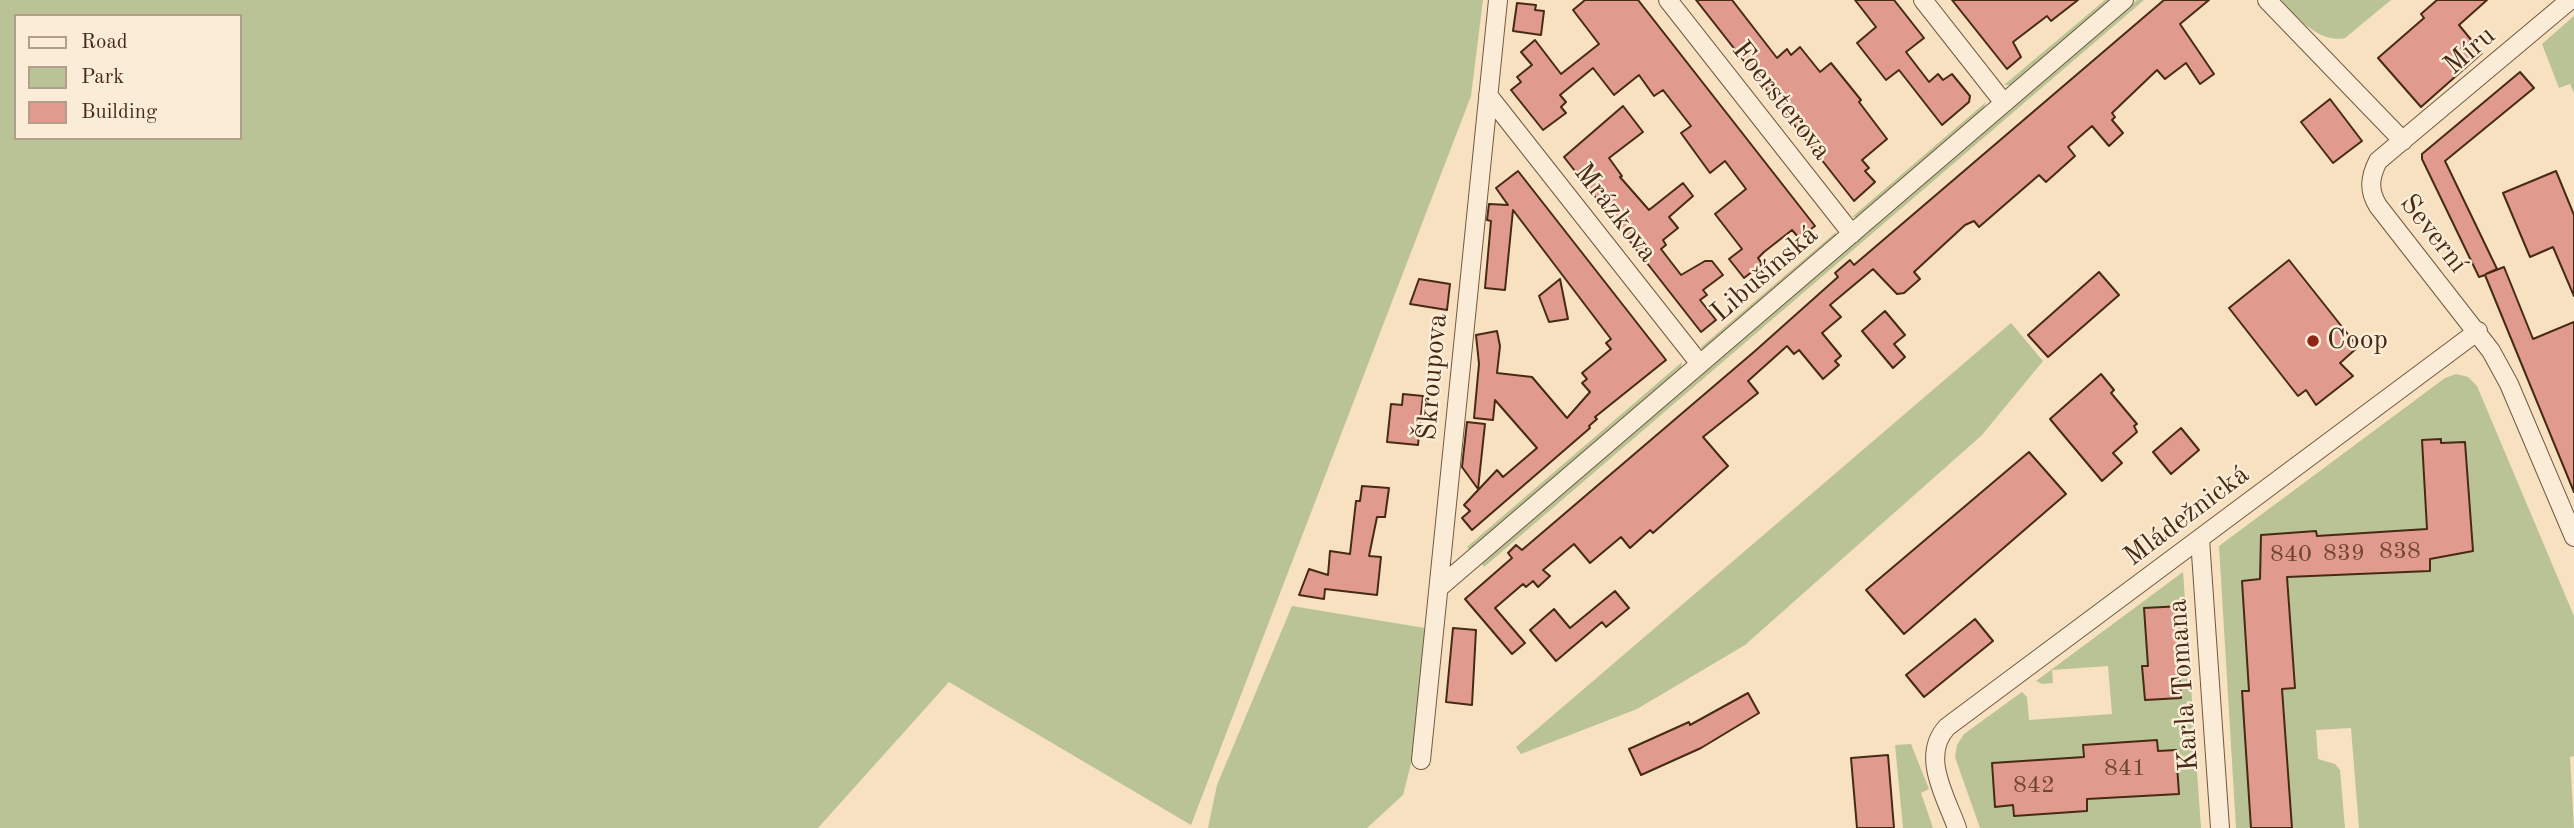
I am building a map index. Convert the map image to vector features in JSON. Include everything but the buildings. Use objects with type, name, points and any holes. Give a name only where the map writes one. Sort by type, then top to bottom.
[{"type":"street","name":"Škroupova","points":[[1421,760],[1498,0]]},
{"type":"street","name":"Foersterova","points":[[1668,0],[1852,234]]},
{"type":"street","points":[[1923,0],[2004,103]]},
{"type":"street","name":"Libušínská","points":[[1440,587],[2124,0]]},
{"type":"street","points":[[2267,0],[2403,141]]},
{"type":"street","name":"Míru","points":[[2403,141],[2570,0]]},
{"type":"street","name":"Mrázkova","points":[[1488,95],[1700,364]]},
{"type":"street","name":"Severní","points":[[2403,141],[2378,161],[2371,181],[2373,198],[2478,331],[2509,384],[2574,537]]},
{"type":"street","name":"Mládežnická","points":[[1957,828],[1934,764],[1934,748],[1941,733],[1962,714],[2478,331]]},
{"type":"street","name":"Karla Tomana","points":[[2200,539],[2220,828]]},
{"type":"green space","points":[[0,0],[1483,0],[1471,96],[1191,825],[949,682],[818,828],[0,828]]},
{"type":"green space","points":[[2105,0],[2112,0],[2013,85],[2004,85]]},
{"type":"green space","points":[[2137,0],[2144,0],[1484,567],[1481,563]]},
{"type":"green space","points":[[2281,0],[2391,0],[2345,38],[2336,39],[2309,28]]},
{"type":"green space","points":[[2574,16],[2574,93],[2570,84],[2559,88],[2542,44]]},
{"type":"green space","points":[[1986,102],[1982,111],[1859,217],[1852,217]]},
{"type":"green space","points":[[1836,232],[1835,238],[1707,349],[1700,348]]},
{"type":"green space","points":[[2011,323],[2043,361],[1982,435],[1745,645],[1637,709],[1521,754],[1516,747]]},
{"type":"green space","points":[[1682,362],[1681,369],[1470,550],[1467,547]]},
{"type":"green space","points":[[2456,374],[2468,377],[2477,386],[2574,616],[2574,756],[2570,757],[2574,828],[2359,828],[2351,728],[2316,730],[2318,759],[2335,764],[2340,770],[2345,828],[2292,828],[2282,689],[2295,687],[2287,577],[2429,571],[2430,559],[2472,551],[2465,442],[2441,443],[2441,439],[2422,441],[2427,529],[2317,536],[2316,531],[2261,536],[2260,579],[2242,581],[2249,691],[2243,691],[2251,828],[2236,828],[2219,546],[2445,378]]},
{"type":"green space","points":[[2183,572],[2201,828],[1980,828],[1955,757],[1957,745],[1964,734],[2022,692],[2027,697],[2029,720],[2112,714],[2108,666],[2052,670],[2053,683],[2042,684],[2036,681]],"holes":[[[2183,606],[2187,663],[2143,667],[2148,666],[2144,609]],[[2157,740],[2158,751],[2176,750],[2178,794],[2106,798],[2086,789],[2087,811],[2014,816],[2013,805],[1995,806],[1992,763],[2065,758],[2085,767],[2083,746]]]},
{"type":"green space","points":[[1292,606],[1431,629],[1415,748],[1403,795],[1367,828],[1208,828],[1217,785]]},
{"type":"green space","points":[[1911,744],[1929,789],[1921,793],[1933,828],[1903,828],[1895,745]]},
{"type":"place","name":"Coop","points":[[2313,341]]}]
